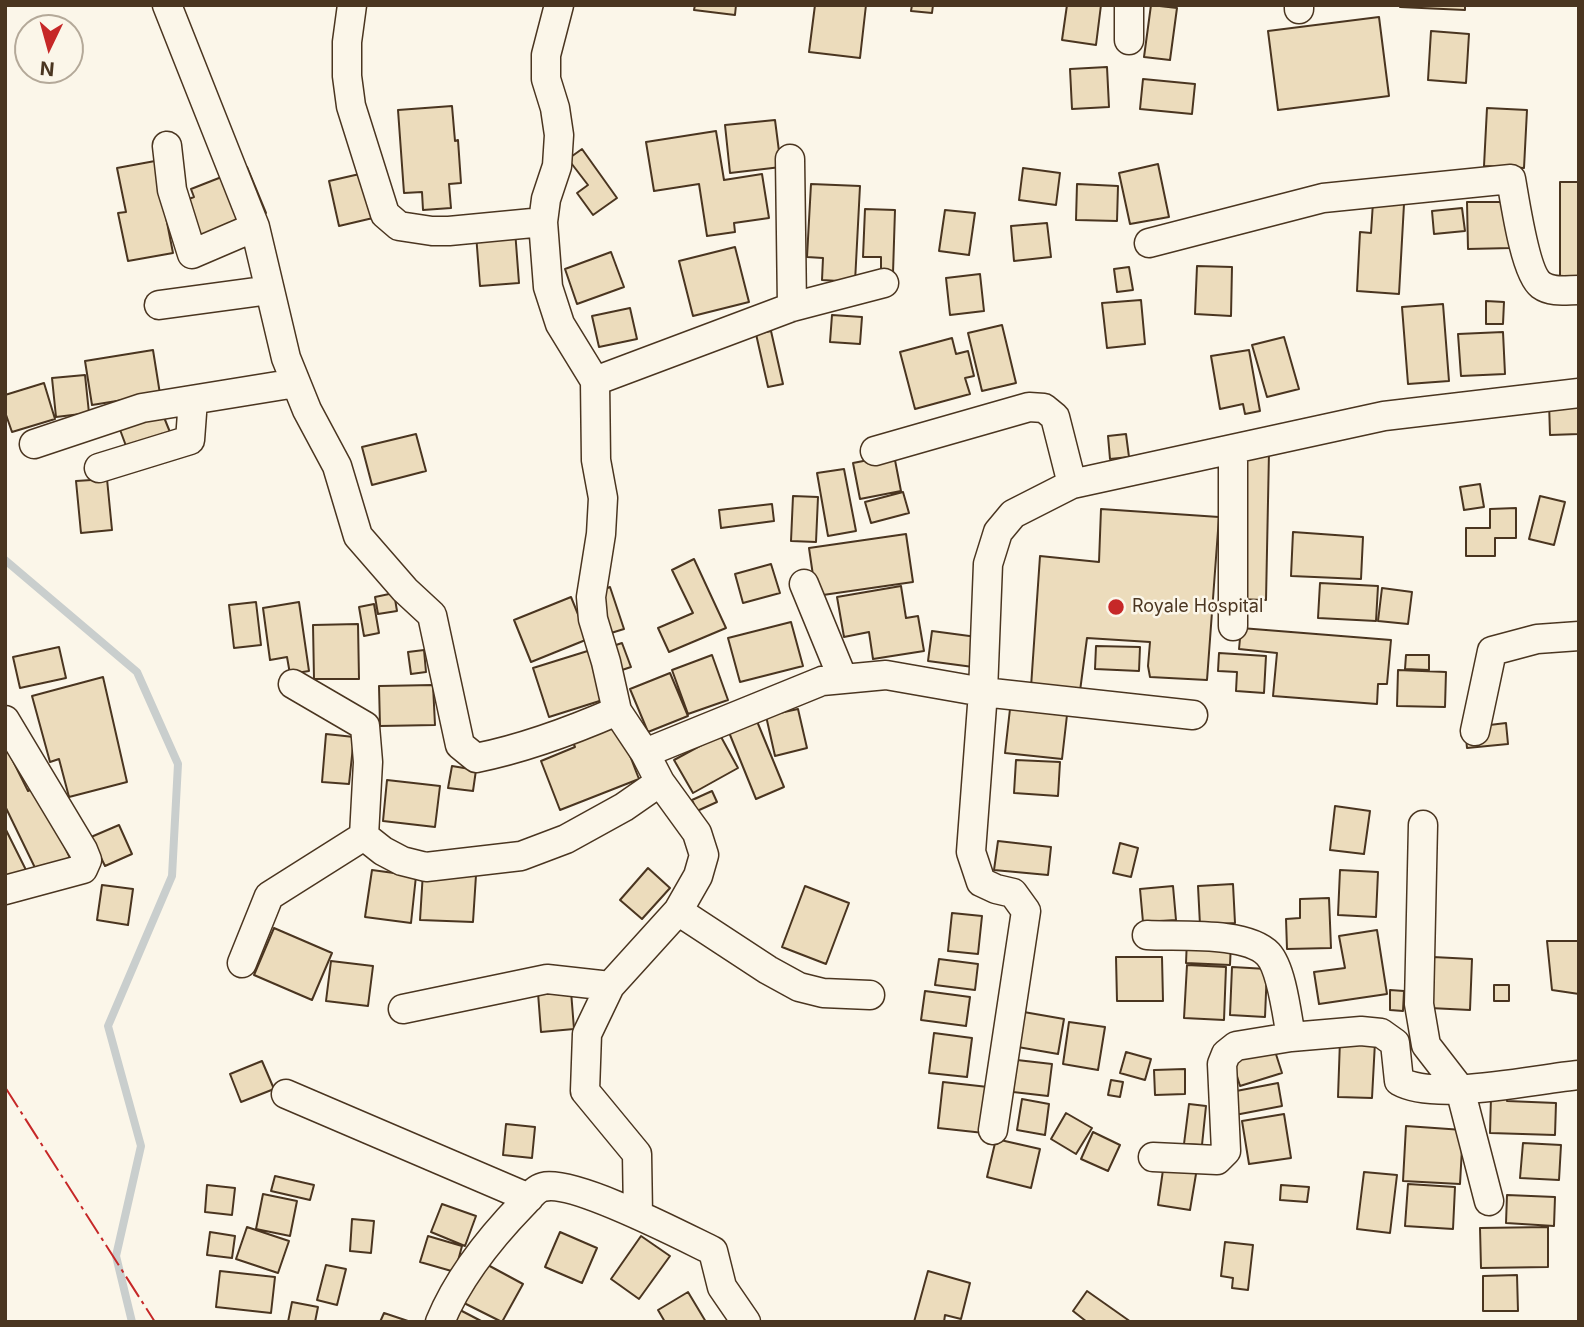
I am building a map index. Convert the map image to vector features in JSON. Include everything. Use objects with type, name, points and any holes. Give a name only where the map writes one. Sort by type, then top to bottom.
[{"type":"street","points":[[167,5],[255,228],[286,358],[307,410],[337,466],[358,536],[405,590],[432,615],[460,745],[477,758],[509,752],[561,735],[617,711]]},
{"type":"street","points":[[352,5],[347,53],[351,106],[385,214],[399,226],[432,231],[543,222]]},
{"type":"street","points":[[559,5],[546,55],[546,79],[555,108],[559,135],[557,166],[546,199],[543,222],[548,287],[560,324],[595,381],[596,460],[603,498],[601,534],[591,597],[593,619],[607,662],[617,711],[645,753],[660,782],[697,833],[704,855],[698,876],[678,911],[610,986],[587,1034],[585,1091],[637,1154],[638,1215]]},
{"type":"street","points":[[1129,5],[1129,40]]},
{"type":"street","points":[[167,146],[172,190],[192,254],[255,228]]},
{"type":"street","points":[[790,159],[792,307]]},
{"type":"street","points":[[1149,243],[1323,198],[1511,179],[1530,269],[1539,285],[1553,291],[1579,290]]},
{"type":"street","points":[[595,381],[792,307],[884,283]]},
{"type":"street","points":[[159,305],[270,290]]},
{"type":"street","points":[[34,444],[142,408],[296,383]]},
{"type":"street","points":[[993,1130],[1026,911],[1013,894],[981,882],[971,852],[989,564],[998,532],[1013,514],[1072,484],[1384,416],[1579,393]]},
{"type":"street","points":[[99,468],[190,440],[193,400]]},
{"type":"street","points":[[875,451],[1030,407],[1044,408],[1055,417],[1072,484]]},
{"type":"street","points":[[1233,449],[1233,626]]},
{"type":"street","points":[[804,584],[843,679]]},
{"type":"street","points":[[1475,730],[1489,656],[1493,650],[1536,639],[1579,636]]},
{"type":"street","points":[[645,753],[822,681],[886,675],[983,692],[1193,715]]},
{"type":"street","points":[[293,684],[365,726],[368,762],[365,836]]},
{"type":"street","points":[[5,720],[83,850],[86,860],[83,869],[5,890]]},
{"type":"street","points":[[365,836],[383,851],[402,861],[426,867],[521,856],[566,839],[624,807],[660,782]]},
{"type":"street","points":[[1423,825],[1419,1004],[1426,1045],[1460,1089],[1489,1201]]},
{"type":"street","points":[[242,963],[269,896],[365,836]]},
{"type":"street","points":[[678,911],[799,987],[823,993],[870,995]]},
{"type":"street","points":[[1147,935],[1223,938],[1245,942],[1268,954],[1280,979],[1291,1037]]},
{"type":"street","points":[[403,1009],[547,979],[610,986]]},
{"type":"street","points":[[1153,1157],[1217,1160],[1223,1157],[1226,1151],[1222,1064],[1226,1054],[1236,1046],[1291,1037],[1360,1031],[1381,1032],[1395,1043],[1399,1080],[1410,1087],[1460,1089],[1579,1075]]},
{"type":"street","points":[[286,1094],[529,1199]]},
{"type":"street","points":[[440,1322],[446,1308],[493,1235],[544,1187],[566,1187],[638,1215],[713,1251],[722,1287],[746,1322]]},
{"type":"building","points":[[695,5],[736,5],[735,15],[694,10]]},
{"type":"building","points":[[815,5],[866,5],[860,58],[809,52]]},
{"type":"building","points":[[912,5],[933,5],[932,13],[911,11]]},
{"type":"building","points":[[1067,5],[1101,5],[1096,45],[1062,40]]},
{"type":"building","points":[[1151,5],[1177,8],[1170,60],[1144,57]]},
{"type":"building","points":[[1465,5],[1465,10],[1400,7]]},
{"type":"building","points":[[1379,17],[1389,96],[1278,110],[1268,31]]},
{"type":"building","points":[[1431,31],[1469,34],[1466,83],[1428,80]]},
{"type":"building","points":[[1107,67],[1109,107],[1072,109],[1070,69]]},
{"type":"building","points":[[1143,79],[1195,84],[1192,114],[1140,109]]},
{"type":"building","points":[[452,106],[461,183],[449,184],[451,208],[423,210],[422,192],[404,193],[398,110]]},
{"type":"building","points":[[1487,108],[1527,110],[1524,168],[1484,166]]},
{"type":"building","points":[[775,120],[781,167],[730,173],[725,125]]},
{"type":"building","points":[[716,131],[724,180],[762,174],[769,218],[734,223],[735,232],[707,236],[699,184],[654,191],[646,142]]},
{"type":"building","points":[[582,149],[617,198],[593,215],[577,193],[588,185],[568,159]]},
{"type":"building","points":[[155,161],[173,253],[128,261],[118,213],[126,212],[117,168]]},
{"type":"building","points":[[1158,164],[1169,217],[1130,224],[1119,173]]},
{"type":"building","points":[[247,167],[266,213],[195,240],[181,202],[194,197],[191,189]]},
{"type":"building","points":[[1023,168],[1060,173],[1056,205],[1019,200]]},
{"type":"building","points":[[364,173],[373,218],[339,226],[329,181]]},
{"type":"building","points":[[1560,182],[1579,182],[1579,284],[1560,284]]},
{"type":"building","points":[[811,184],[860,186],[855,282],[822,280],[823,258],[807,257]]},
{"type":"building","points":[[1077,184],[1118,186],[1117,221],[1076,220]]},
{"type":"building","points":[[1373,202],[1404,204],[1399,294],[1357,291],[1360,232],[1371,233]]},
{"type":"building","points":[[1467,202],[1510,202],[1511,248],[1468,249]]},
{"type":"building","points":[[1462,208],[1465,231],[1434,234],[1432,211]]},
{"type":"building","points":[[865,209],[895,210],[893,273],[881,273],[881,257],[863,257]]},
{"type":"building","points":[[945,210],[975,213],[969,255],[939,251]]},
{"type":"building","points":[[1047,223],[1051,257],[1014,261],[1011,226]]},
{"type":"building","points":[[515,230],[519,283],[480,286],[476,234]]},
{"type":"building","points":[[735,247],[749,302],[693,316],[679,261]]},
{"type":"building","points":[[611,252],[624,287],[577,304],[565,269]]},
{"type":"building","points":[[1197,266],[1232,267],[1231,316],[1195,314]]},
{"type":"building","points":[[1129,267],[1133,290],[1117,292],[1114,269]]},
{"type":"building","points":[[980,274],[984,311],[950,315],[946,278]]},
{"type":"building","points":[[1141,300],[1145,344],[1107,348],[1102,303]]},
{"type":"building","points":[[1486,301],[1504,302],[1503,324],[1486,324]]},
{"type":"building","points":[[1443,304],[1449,381],[1408,384],[1402,307]]},
{"type":"building","points":[[630,308],[637,339],[599,347],[592,316]]},
{"type":"building","points":[[832,315],[862,317],[860,344],[830,342]]},
{"type":"building","points":[[1002,325],[1016,383],[982,391],[968,333]]},
{"type":"building","points":[[771,331],[783,384],[768,387],[756,334]]},
{"type":"building","points":[[1503,332],[1505,374],[1461,376],[1458,334]]},
{"type":"building","points":[[1284,337],[1299,389],[1267,397],[1252,345]]},
{"type":"building","points":[[952,338],[956,354],[968,351],[974,376],[965,378],[970,394],[915,409],[900,352]]},
{"type":"building","points":[[153,350],[160,394],[92,405],[85,361]]},
{"type":"building","points":[[1249,350],[1260,411],[1245,414],[1243,404],[1220,409],[1211,356]]},
{"type":"building","points":[[85,375],[89,413],[56,417],[52,378]]},
{"type":"building","points":[[44,383],[55,419],[12,432],[5,412],[5,395]]},
{"type":"building","points":[[1579,401],[1579,434],[1550,435],[1549,402]]},
{"type":"building","points":[[161,410],[172,437],[129,454],[119,427]]},
{"type":"building","points":[[416,434],[426,471],[372,485],[362,447]]},
{"type":"building","points":[[1126,434],[1129,457],[1110,459],[1108,436]]},
{"type":"building","points":[[1238,451],[1269,452],[1266,600],[1235,599]]},
{"type":"building","points":[[894,455],[901,491],[860,499],[853,463]]},
{"type":"building","points":[[844,469],[856,531],[828,536],[817,473]]},
{"type":"building","points":[[107,479],[112,530],[81,533],[76,481]]},
{"type":"building","points":[[1480,484],[1484,507],[1464,510],[1460,487]]},
{"type":"building","points":[[903,492],[909,513],[871,523],[865,502]]},
{"type":"building","points":[[793,496],[818,497],[816,542],[791,541]]},
{"type":"building","points":[[1540,496],[1565,502],[1554,545],[1529,539]]},
{"type":"building","points":[[772,504],[774,521],[721,528],[719,510]]},
{"type":"building","points":[[1516,508],[1516,538],[1495,538],[1495,556],[1466,556],[1466,528],[1490,528],[1490,509]]},
{"type":"building","points":[[1101,509],[1219,517],[1207,680],[1150,677],[1150,642],[1087,638],[1080,691],[1031,687],[1040,556],[1099,562]]},
{"type":"building","points":[[1293,532],[1363,537],[1361,579],[1291,576]]},
{"type":"building","points":[[906,534],[913,582],[816,596],[809,548]]},
{"type":"building","points":[[694,559],[726,628],[669,652],[658,628],[693,613],[672,570]]},
{"type":"building","points":[[771,564],[780,593],[743,603],[735,574]]},
{"type":"building","points":[[1320,583],[1378,586],[1376,621],[1318,618]]},
{"type":"building","points":[[901,586],[906,618],[918,616],[924,651],[873,659],[869,632],[844,637],[837,597]]},
{"type":"building","points":[[610,587],[624,629],[611,633],[597,592]]},
{"type":"building","points":[[1382,588],[1412,592],[1408,624],[1378,621]]},
{"type":"building","points":[[394,593],[397,611],[378,614],[375,597]]},
{"type":"building","points":[[571,597],[588,639],[531,662],[514,620]]},
{"type":"building","points":[[256,602],[261,645],[234,648],[229,605]]},
{"type":"building","points":[[299,602],[309,671],[290,674],[287,657],[270,660],[263,608]]},
{"type":"building","points":[[374,604],[379,633],[364,636],[359,607]]},
{"type":"building","points":[[791,622],[803,666],[740,682],[728,638]]},
{"type":"building","points":[[358,624],[359,679],[314,679],[313,625]]},
{"type":"building","points":[[1241,628],[1391,640],[1387,684],[1378,684],[1377,704],[1273,696],[1277,653],[1239,649]]},
{"type":"building","points":[[932,631],[977,637],[973,667],[928,661]]},
{"type":"building","points":[[622,643],[631,667],[619,671],[610,647]]},
{"type":"building","points":[[1096,646],[1140,647],[1139,671],[1095,669]]},
{"type":"building","points":[[59,647],[66,678],[20,688],[13,657]]},
{"type":"building","points":[[594,649],[609,698],[549,717],[533,668]]},
{"type":"building","points":[[424,650],[426,672],[411,674],[408,652]]},
{"type":"building","points":[[1219,653],[1266,656],[1264,693],[1236,691],[1237,672],[1218,671]]},
{"type":"building","points":[[712,655],[728,700],[688,714],[672,670]]},
{"type":"building","points":[[1406,655],[1429,655],[1429,670],[1405,669]]},
{"type":"building","points":[[1398,670],[1446,672],[1445,707],[1397,706]]},
{"type":"building","points":[[670,673],[688,716],[648,732],[630,689]]},
{"type":"building","points":[[103,677],[127,782],[69,797],[59,759],[50,762],[32,696]]},
{"type":"building","points":[[433,685],[435,725],[380,726],[379,686]]},
{"type":"building","points":[[798,709],[807,748],[775,756],[766,716]]},
{"type":"building","points":[[1010,709],[1067,715],[1062,759],[1005,753]]},
{"type":"building","points":[[754,714],[784,787],[756,799],[726,725]]},
{"type":"building","points":[[617,722],[639,779],[560,810],[541,761],[575,747],[572,740]]},
{"type":"building","points":[[1506,723],[1508,744],[1467,748],[1465,728]]},
{"type":"building","points":[[326,734],[354,737],[349,784],[322,782]]},
{"type":"building","points":[[720,735],[738,768],[693,793],[674,760]]},
{"type":"building","points":[[8,751],[28,791],[36,787],[71,860],[39,876],[5,806],[5,752]]},
{"type":"building","points":[[1016,760],[1060,762],[1058,796],[1014,793]]},
{"type":"building","points":[[452,766],[476,770],[473,791],[448,788]]},
{"type":"building","points":[[387,780],[440,786],[435,827],[383,821]]},
{"type":"building","points":[[712,791],[717,802],[697,811],[692,800]]},
{"type":"building","points":[[1335,806],[1370,811],[1364,854],[1330,850]]},
{"type":"building","points":[[119,825],[132,854],[105,866],[91,837]]},
{"type":"building","points":[[5,828],[27,872],[5,883]]},
{"type":"building","points":[[998,841],[1051,847],[1048,875],[994,870]]},
{"type":"building","points":[[1120,843],[1138,848],[1131,877],[1113,873]]},
{"type":"building","points":[[648,868],[670,888],[642,919],[620,900]]},
{"type":"building","points":[[372,870],[416,876],[411,923],[365,917]]},
{"type":"building","points":[[1340,870],[1378,872],[1376,917],[1338,915]]},
{"type":"building","points":[[423,872],[476,875],[473,922],[420,920]]},
{"type":"building","points":[[1233,884],[1235,923],[1200,925],[1198,886]]},
{"type":"building","points":[[102,885],[133,889],[128,925],[97,920]]},
{"type":"building","points":[[805,886],[849,903],[826,964],[782,947]]},
{"type":"building","points":[[1173,886],[1176,920],[1143,922],[1140,889]]},
{"type":"building","points":[[1329,898],[1331,948],[1287,949],[1286,919],[1300,918],[1300,899]]},
{"type":"building","points":[[952,913],[982,916],[978,954],[948,951]]},
{"type":"building","points":[[274,928],[332,953],[312,1000],[254,975]]},
{"type":"building","points":[[1377,930],[1387,994],[1319,1004],[1314,972],[1345,968],[1339,936]]},
{"type":"building","points":[[1187,939],[1231,942],[1230,965],[1186,963]]},
{"type":"building","points":[[1547,941],[1579,941],[1579,994],[1552,990]]},
{"type":"building","points":[[1116,957],[1162,957],[1163,1001],[1117,1001]]},
{"type":"building","points":[[1433,957],[1472,959],[1470,1010],[1430,1008]]},
{"type":"building","points":[[939,959],[978,964],[975,990],[935,985]]},
{"type":"building","points":[[331,961],[373,966],[368,1006],[326,1001]]},
{"type":"building","points":[[1187,965],[1226,967],[1224,1020],[1184,1018]]},
{"type":"building","points":[[1232,967],[1267,969],[1265,1017],[1230,1015]]},
{"type":"building","points":[[1494,985],[1509,985],[1509,1001],[1494,1001]]},
{"type":"building","points":[[1390,990],[1404,991],[1403,1011],[1390,1010]]},
{"type":"building","points":[[571,991],[574,1029],[541,1032],[538,993]]},
{"type":"building","points":[[925,991],[970,997],[966,1026],[921,1020]]},
{"type":"building","points":[[1018,1011],[1064,1019],[1058,1054],[1012,1046]]},
{"type":"building","points":[[1069,1022],[1105,1027],[1098,1070],[1063,1064]]},
{"type":"building","points":[[934,1033],[972,1038],[967,1077],[929,1073]]},
{"type":"building","points":[[1340,1040],[1375,1042],[1372,1098],[1338,1097]]},
{"type":"building","points":[[1274,1048],[1282,1073],[1240,1086],[1232,1060]]},
{"type":"building","points":[[1126,1052],[1151,1059],[1145,1080],[1120,1073]]},
{"type":"building","points":[[1017,1060],[1052,1064],[1048,1096],[1013,1092]]},
{"type":"building","points":[[262,1061],[274,1089],[241,1102],[230,1074]]},
{"type":"building","points":[[1185,1069],[1185,1094],[1155,1095],[1154,1070]]},
{"type":"building","points":[[1111,1080],[1123,1082],[1120,1097],[1108,1095]]},
{"type":"building","points":[[943,1082],[988,1087],[984,1133],[938,1128]]},
{"type":"building","points":[[1278,1083],[1282,1106],[1235,1115],[1231,1092]]},
{"type":"building","points":[[1491,1097],[1507,1098],[1507,1101],[1556,1103],[1555,1135],[1490,1133]]},
{"type":"building","points":[[1022,1099],[1049,1104],[1045,1135],[1017,1130]]},
{"type":"building","points":[[1189,1104],[1206,1106],[1202,1145],[1184,1144]]},
{"type":"building","points":[[1066,1113],[1092,1128],[1076,1154],[1051,1139]]},
{"type":"building","points":[[1284,1114],[1291,1158],[1249,1164],[1242,1121]]},
{"type":"building","points":[[506,1124],[535,1127],[532,1158],[503,1155]]},
{"type":"building","points":[[1406,1126],[1463,1130],[1460,1184],[1403,1181]]},
{"type":"building","points":[[1093,1132],[1120,1145],[1108,1171],[1081,1159]]},
{"type":"building","points":[[996,1139],[1040,1149],[1031,1188],[987,1177]]},
{"type":"building","points":[[1523,1143],[1561,1145],[1559,1180],[1520,1178]]},
{"type":"building","points":[[1164,1163],[1197,1168],[1190,1210],[1158,1205]]},
{"type":"building","points":[[1364,1172],[1397,1175],[1390,1233],[1357,1229]]},
{"type":"building","points":[[275,1176],[314,1185],[310,1200],[271,1191]]},
{"type":"building","points":[[1408,1184],[1455,1187],[1453,1229],[1405,1226]]},
{"type":"building","points":[[207,1185],[235,1188],[232,1215],[205,1212]]},
{"type":"building","points":[[1281,1185],[1309,1187],[1307,1202],[1280,1200]]},
{"type":"building","points":[[263,1194],[297,1201],[290,1236],[256,1229]]},
{"type":"building","points":[[1507,1195],[1555,1197],[1554,1226],[1506,1223]]},
{"type":"building","points":[[442,1204],[476,1216],[465,1246],[431,1232]]},
{"type":"building","points":[[352,1219],[374,1221],[371,1253],[350,1251]]},
{"type":"building","points":[[247,1227],[289,1241],[278,1273],[236,1259]]},
{"type":"building","points":[[1548,1227],[1548,1267],[1481,1268],[1480,1228]]},
{"type":"building","points":[[210,1232],[235,1236],[232,1258],[207,1255]]},
{"type":"building","points":[[560,1232],[597,1248],[582,1283],[545,1267]]},
{"type":"building","points":[[428,1236],[462,1246],[455,1272],[420,1262]]},
{"type":"building","points":[[641,1236],[670,1256],[639,1299],[611,1279]]},
{"type":"building","points":[[1225,1242],[1253,1245],[1248,1290],[1232,1288],[1233,1278],[1221,1276]]},
{"type":"building","points":[[486,1264],[523,1284],[502,1322],[464,1303]]},
{"type":"building","points":[[326,1265],[346,1269],[337,1305],[317,1300]]},
{"type":"building","points":[[220,1271],[275,1277],[271,1313],[216,1307]]},
{"type":"building","points":[[928,1271],[970,1283],[961,1319],[945,1315],[944,1322],[914,1322]]},
{"type":"building","points":[[1517,1275],[1518,1311],[1483,1311],[1483,1276]]},
{"type":"building","points":[[1087,1291],[1131,1322],[1087,1322],[1073,1311]]},
{"type":"building","points":[[688,1292],[706,1322],[665,1322],[658,1310]]},
{"type":"building","points":[[292,1302],[318,1307],[315,1322],[288,1322]]},
{"type":"building","points":[[460,1310],[483,1322],[454,1322]]},
{"type":"building","points":[[384,1313],[411,1322],[380,1322]]},
{"type":"waterway","points":[[5,560],[137,672],[178,764],[172,876],[108,1026],[141,1146],[116,1256],[132,1322]]},
{"type":"power","points":[[5,1087],[155,1322]]},
{"type":"place","name":"Royale Hospital","points":[[1116,607]]}]
